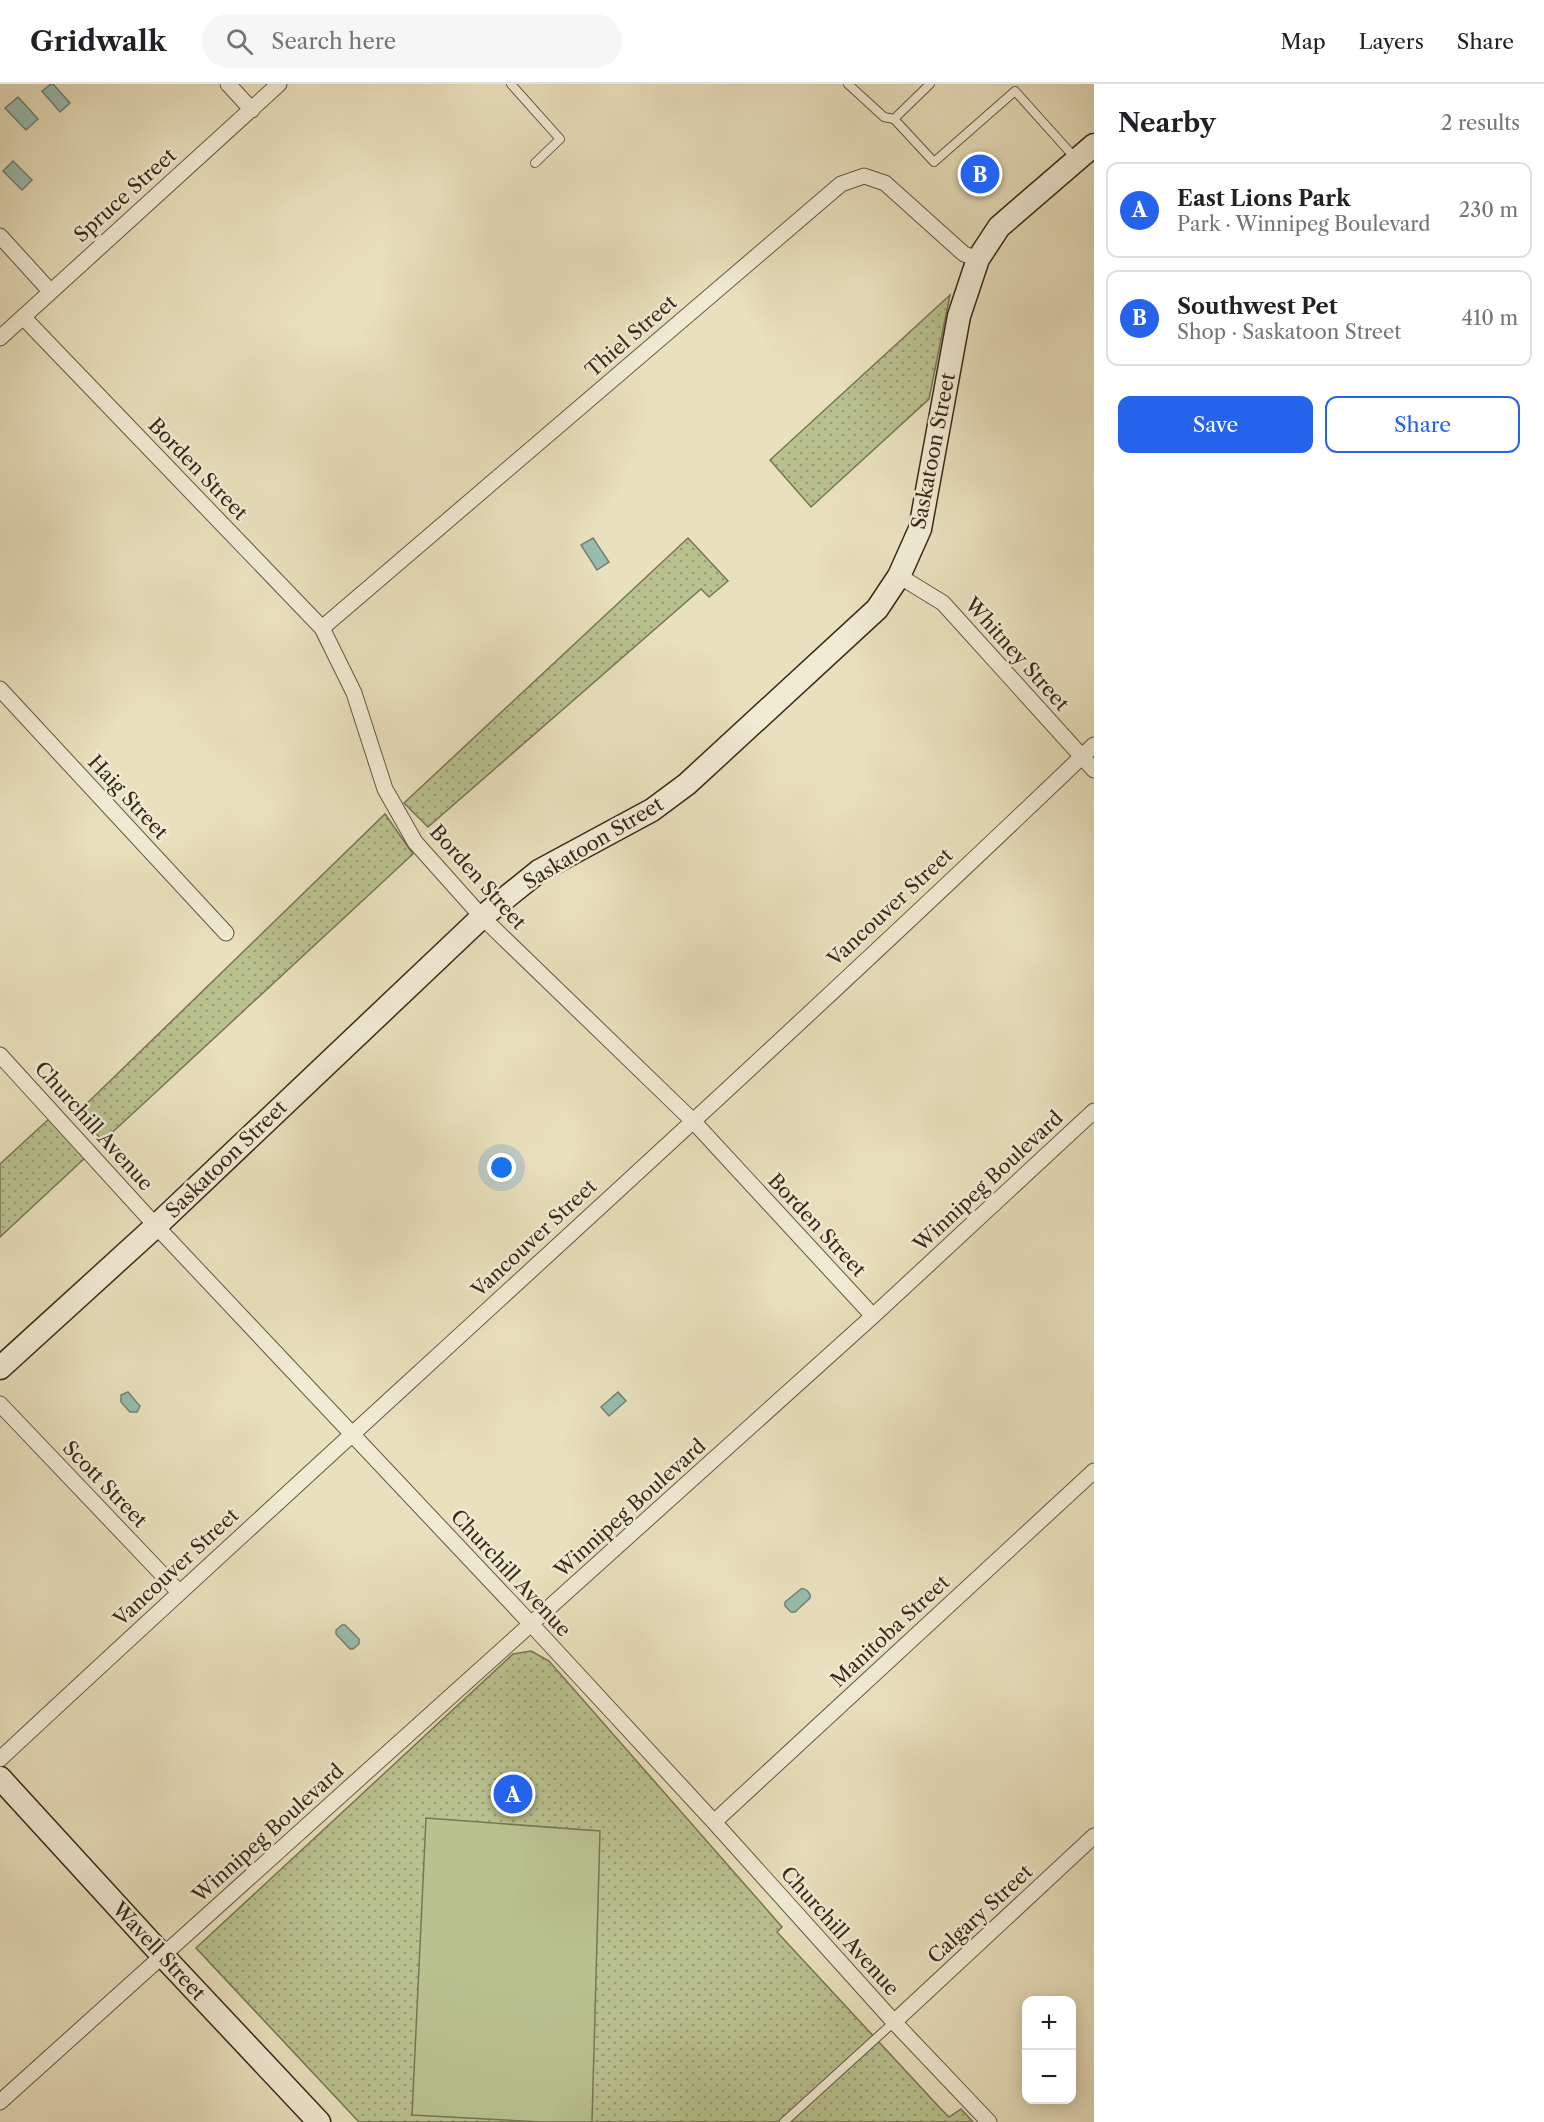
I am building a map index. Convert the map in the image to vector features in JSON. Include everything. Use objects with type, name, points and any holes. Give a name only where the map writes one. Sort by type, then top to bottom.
[{"type":"street","points":[[228,84],[252,110]]},
{"type":"street","name":"Spruce Street","points":[[0,338],[279,84]]},
{"type":"street","name":"Saskatoon Street","points":[[0,1368],[156,1226],[482,917],[539,871],[652,810],[687,784],[877,609],[899,576],[920,529],[959,316],[978,259],[999,227],[1094,145]]},
{"type":"street","name":"Thiel Street","points":[[322,628],[842,184],[864,176],[885,183],[964,254],[978,259]]},
{"type":"street","points":[[0,236],[50,291]]},
{"type":"street","name":"Borden Street","points":[[22,317],[322,628],[354,693],[385,789],[415,842],[482,917],[693,1121],[873,1316]]},
{"type":"street","name":"Whitney Street","points":[[899,576],[944,603],[1094,770]]},
{"type":"street","name":"Haig Street","points":[[0,689],[226,933]]},
{"type":"street","name":"Vancouver Street","points":[[0,1759],[693,1121],[1094,745]]},
{"type":"street","name":"Churchill Avenue","points":[[0,1055],[156,1226],[532,1625],[894,2022],[989,2122]]},
{"type":"street","name":"Winnipeg Boulevard","points":[[0,2102],[532,1625],[873,1316],[1094,1111]]},
{"type":"street","name":"Scott Street","points":[[0,1404],[179,1592]]},
{"type":"street","name":"Manitoba Street","points":[[714,1822],[1094,1471]]},
{"type":"street","name":"Wavell Street","points":[[0,1778],[319,2122]]},
{"type":"street","name":"Calgary Street","points":[[894,2022],[1094,1836]]},
{"type":"lane","points":[[510,84],[560,138],[535,163]]},
{"type":"lane","points":[[848,84],[884,117],[894,119],[934,162],[1015,91],[1077,160]]},
{"type":"lane","points":[[894,119],[930,84]]},
{"type":"lane","points":[[784,2122],[894,2022]]},
{"type":"green space","points":[[950,295],[929,399],[811,507],[770,460]]},
{"type":"green space","points":[[688,538],[728,581],[709,597],[701,589],[428,827],[404,803]]},
{"type":"green space","points":[[385,814],[413,854],[103,1141],[77,1113]]},
{"type":"green space","points":[[50,1118],[86,1157],[0,1237],[0,1164]]},
{"type":"green space","points":[[531,1651],[549,1661],[782,1927],[777,1932],[941,2109],[949,2117],[961,2109],[973,2122],[359,2122],[196,1948],[513,1654]]},
{"type":"green space","points":[[426,1818],[600,1831],[592,2122],[541,2122],[412,2115]]},
{"type":"shaded area","points":[[51,84],[70,103],[60,112],[42,91]]},
{"type":"shaded area","points":[[18,97],[38,119],[26,130],[5,108]]},
{"type":"shaded area","points":[[13,161],[32,180],[22,190],[3,171]]},
{"type":"shaded area","points":[[593,538],[609,562],[597,570],[581,545]]},
{"type":"shaded area","points":[[128,1392],[140,1406],[137,1412],[130,1412],[121,1402],[121,1395]]},
{"type":"shaded area","points":[[618,1392],[626,1401],[609,1416],[601,1407]]},
{"type":"shaded area","points":[[801,1589],[808,1591],[810,1598],[795,1612],[791,1612],[785,1606],[785,1602]]},
{"type":"shaded area","points":[[345,1625],[359,1639],[359,1644],[353,1649],[350,1649],[336,1634],[336,1630]]},
{"type":"place","name":"Southwest Pet","points":[[980,174]]},
{"type":"place","name":"East Lions Park","points":[[513,1794]]}]
